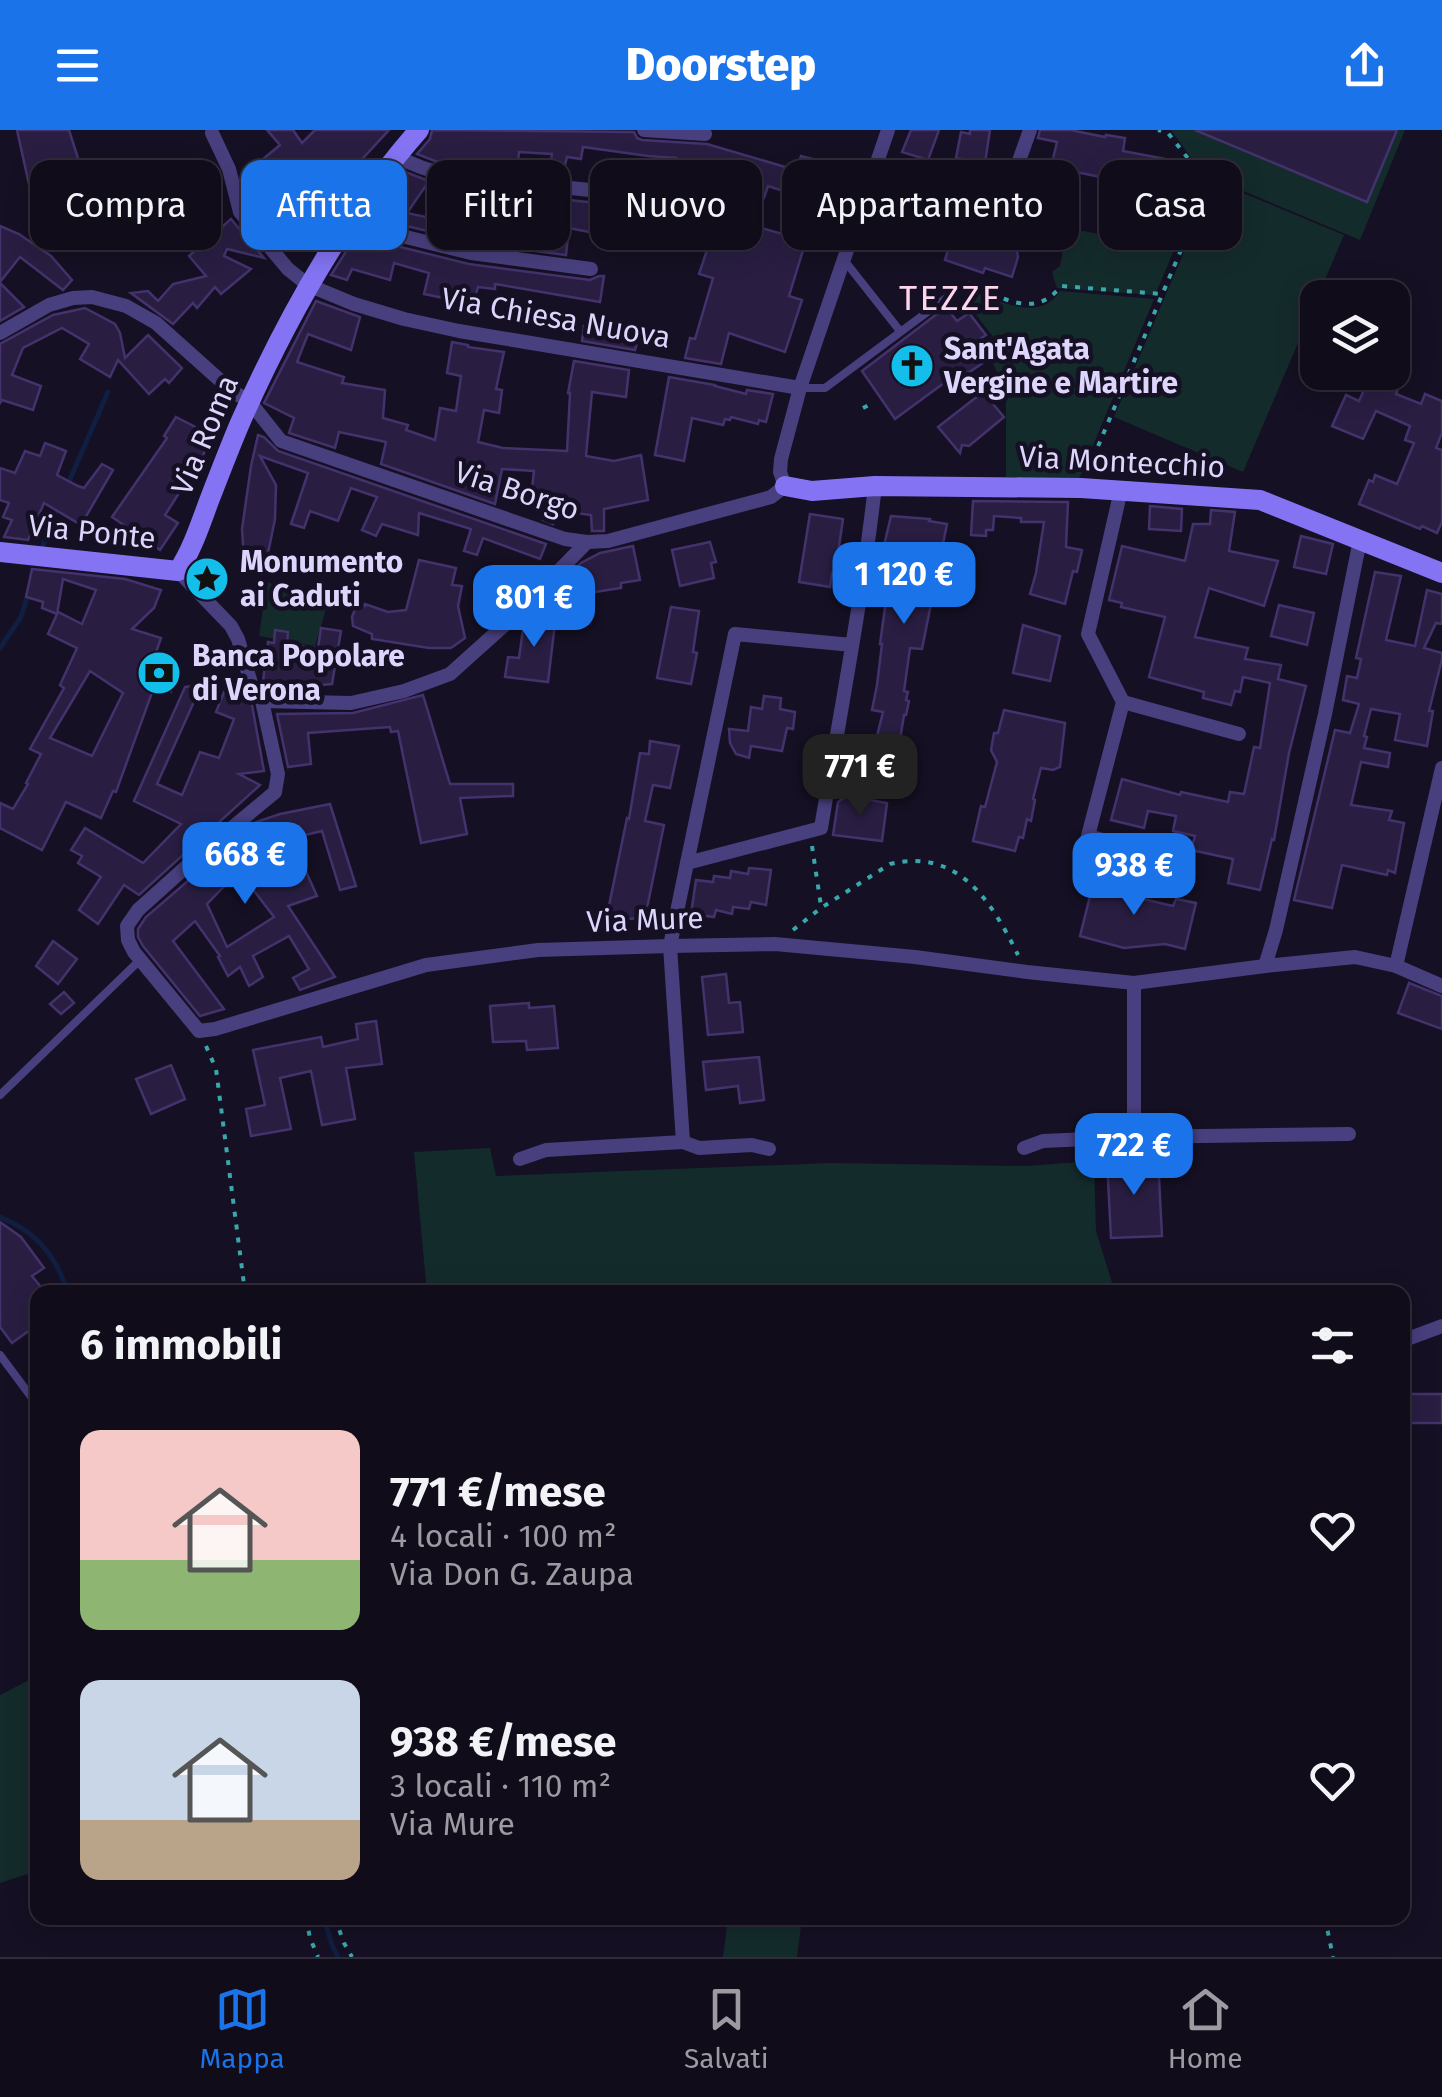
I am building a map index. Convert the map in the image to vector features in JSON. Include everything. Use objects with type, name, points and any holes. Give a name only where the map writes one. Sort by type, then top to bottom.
[{"type":"street","name":"Via Roma","points":[[394,160],[418,130]]},
{"type":"street","points":[[644,130],[704,134]]},
{"type":"street","points":[[877,160],[888,130]]},
{"type":"street","points":[[1019,160],[1030,130]]},
{"type":"street","points":[[212,133],[229,169],[240,212],[288,269],[308,285]]},
{"type":"street","points":[[397,156],[428,171],[474,180],[590,190]]},
{"type":"street","points":[[407,237],[471,252],[591,269]]},
{"type":"street","name":"Via Roma","points":[[178,571],[188,556],[250,402],[308,285],[331,250]]},
{"type":"street","points":[[785,486],[781,459],[800,388],[847,250]]},
{"type":"street","name":"Via Chiesa Nuova","points":[[308,285],[354,304],[459,331],[800,388]]},
{"type":"street","name":"Via Borgo","points":[[0,333],[50,305],[73,298],[92,297],[126,306],[156,323],[232,391],[250,402],[281,441],[565,539],[608,541],[770,497],[785,486]]},
{"type":"street","name":"Via Montecchio","points":[[785,486],[812,491],[874,486],[1080,488],[1260,500],[1442,573]]},
{"type":"street","points":[[687,863],[821,828],[874,486]]},
{"type":"street","points":[[1121,490],[1088,634],[1123,702],[1088,836],[1143,851]]},
{"type":"street","points":[[1264,966],[1276,930],[1360,540]]},
{"type":"street","points":[[262,701],[350,703],[404,692],[450,674],[588,542]]},
{"type":"street","name":"Via Ponte","points":[[0,552],[178,571]]},
{"type":"street","points":[[178,571],[232,626],[238,638],[251,683],[262,701],[278,774],[275,792],[138,910],[128,926],[128,940],[140,960],[199,1031]]},
{"type":"street","points":[[683,1142],[670,946],[735,634],[852,645]]},
{"type":"street","points":[[1123,702],[1239,734]]},
{"type":"street","points":[[1396,966],[1442,768]]},
{"type":"street","name":"Via Mure","points":[[199,1031],[426,965],[538,950],[775,944],[1134,983],[1355,957],[1396,966],[1442,986]]},
{"type":"street","points":[[1134,983],[1134,1137]]},
{"type":"street","points":[[1024,1148],[1043,1141],[1134,1137],[1350,1134]]},
{"type":"street","points":[[520,1159],[546,1150],[683,1142],[699,1148],[752,1145],[769,1149]]},
{"type":"street","points":[[1410,1338],[1442,1326]]},
{"type":"lane","points":[[844,259],[900,330]]},
{"type":"lane","points":[[800,388],[825,388],[957,290]]},
{"type":"lane","points":[[0,1095],[140,960]]},
{"type":"lane","points":[[0,1355],[30,1395]]},
{"type":"path","points":[[1080,488],[1180,250],[1201,175],[1168,133],[1158,130]]},
{"type":"path","points":[[957,290],[967,282],[1027,304],[1046,300],[1060,286],[1162,294]]},
{"type":"path","points":[[945,382],[952,392]]},
{"type":"path","points":[[863,408],[871,404]]},
{"type":"path","points":[[809,832],[821,908]]},
{"type":"path","points":[[775,944],[821,908],[890,864],[932,861],[962,877],[986,901],[1027,972]]},
{"type":"path","points":[[199,1031],[216,1069],[243,1285]]},
{"type":"path","points":[[307,1925],[318,1957]]},
{"type":"path","points":[[337,1925],[352,1957]]},
{"type":"path","points":[[1326,1925],[1333,1957]]},
{"type":"green space","points":[[1171,130],[1405,130],[1360,240],[1242,190],[1242,160],[1193,160]]},
{"type":"green space","points":[[1242,193],[1344,235],[1325,280],[1300,280],[1300,338],[1243,472],[1114,417],[1185,250],[1242,250]]},
{"type":"green space","points":[[1079,230],[1099,234],[1099,250],[1174,250],[1155,295],[1057,288],[1052,272],[1060,266],[1063,250],[1079,250]]},
{"type":"green space","points":[[972,291],[1031,308],[1052,301],[1060,291],[1154,299],[1079,479],[1006,477],[1006,388],[987,353],[997,342],[963,298]]},
{"type":"green space","points":[[267,582],[328,602],[315,646],[259,636]]},
{"type":"green space","points":[[490,1148],[496,1176],[831,1163],[1026,1166],[1094,1161],[1096,1231],[1113,1285],[400,1285],[426,1283],[414,1152]]},
{"type":"green space","points":[[30,1680],[30,1873],[0,1883],[0,1695]]},
{"type":"green space","points":[[727,1925],[801,1925],[797,1957],[723,1957]]},
{"type":"building","points":[[17,130],[69,130],[79,160],[30,160],[30,189]]},
{"type":"building","points":[[267,130],[293,130],[302,143],[315,130],[389,130],[361,160],[262,160],[280,145]]},
{"type":"building","points":[[432,130],[634,132],[642,140],[707,144],[761,160],[676,160],[583,147],[581,159],[551,160],[552,154],[519,152],[518,160],[432,160],[417,154],[430,139]]},
{"type":"building","points":[[911,130],[939,130],[928,160],[902,152]]},
{"type":"building","points":[[970,130],[990,130],[985,160],[956,158],[961,132],[970,134]]},
{"type":"building","points":[[1040,130],[1070,130],[1125,138],[1123,151],[1171,160],[1099,160],[1099,177],[1079,173],[1079,160],[1053,160],[1057,142],[1038,138]]},
{"type":"building","points":[[1195,130],[1397,130],[1367,202]]},
{"type":"building","points":[[762,160],[782,166],[782,190],[768,186],[764,198]]},
{"type":"building","points":[[407,173],[427,180],[407,213]]},
{"type":"building","points":[[570,200],[590,202],[590,232],[570,228]]},
{"type":"building","points":[[407,213],[427,217],[427,231],[407,226]]},
{"type":"building","points":[[231,219],[241,231],[241,250],[257,250],[264,258],[227,249],[224,256],[251,269],[221,294],[215,287],[197,308],[193,303],[173,324],[131,293],[148,291],[158,301],[173,284],[206,276],[189,256],[196,250],[221,250],[221,228]]},
{"type":"building","points":[[0,226],[30,242],[30,250],[42,250],[51,256],[72,280],[63,290],[20,257],[0,282]]},
{"type":"building","points":[[762,228],[782,234],[782,250],[803,250],[789,296],[802,300],[785,352],[729,333],[721,364],[685,358],[690,338],[695,339],[713,278],[699,274],[707,250],[762,250]]},
{"type":"building","points":[[407,249],[469,264],[590,280],[604,276],[600,302],[495,284],[495,289],[478,287],[473,304],[424,294],[429,273],[394,263],[390,280],[352,269],[347,280],[331,275],[347,250]]},
{"type":"building","points":[[528,250],[567,250],[566,255]]},
{"type":"building","points":[[948,250],[1017,250],[1018,257],[1012,277],[985,268],[983,273],[945,260]]},
{"type":"building","points":[[0,283],[24,307],[0,321]]},
{"type":"building","points":[[316,301],[360,317],[351,350],[308,334],[297,362],[344,377],[342,383],[385,390],[383,418],[408,425],[406,430],[435,440],[440,408],[456,411],[461,376],[447,373],[452,342],[504,352],[496,389],[502,390],[499,413],[484,410],[478,442],[503,448],[567,451],[568,393],[574,361],[629,370],[626,397],[592,392],[586,456],[614,461],[641,455],[648,500],[604,509],[604,531],[592,531],[591,515],[560,511],[560,506],[553,524],[543,520],[546,499],[531,497],[534,471],[502,469],[495,504],[381,464],[386,442],[339,432],[335,448],[289,433],[294,418],[264,403]]},
{"type":"building","name":"Sant'Agata Vergine e Martire","points":[[946,307],[957,321],[969,313],[986,335],[974,343],[986,361],[962,377],[959,372],[895,419],[862,371]]},
{"type":"building","points":[[85,308],[115,324],[125,358],[148,335],[182,368],[169,383],[165,379],[149,394],[118,360],[110,377],[80,359],[89,344],[62,328],[23,348],[12,375],[41,386],[33,410],[2,400],[0,403],[0,344],[53,315]]},
{"type":"building","points":[[584,326],[640,331],[635,350],[582,341]]},
{"type":"building","points":[[669,377],[746,394],[747,390],[773,394],[766,422],[759,420],[758,424],[731,417],[723,425],[692,418],[684,461],[655,455]]},
{"type":"building","points":[[1364,390],[1398,390],[1396,394],[1421,404],[1425,394],[1442,401],[1442,433],[1436,448],[1442,450],[1442,522],[1437,533],[1359,504],[1375,475],[1397,484],[1414,443],[1405,440],[1410,426],[1376,411],[1363,439],[1332,426],[1346,395],[1359,401]]},
{"type":"building","points":[[983,392],[1004,417],[969,446],[962,445],[960,453],[938,427]]},
{"type":"building","points":[[176,417],[211,435],[192,484],[186,482],[165,515],[178,523],[160,550],[112,517],[167,438],[164,436]]},
{"type":"building","points":[[258,435],[278,451],[546,544],[540,559],[483,538],[477,555],[464,551],[471,529],[419,513],[418,535],[382,524],[376,536],[362,530],[377,497],[351,488],[338,521],[310,511],[304,528],[291,524],[308,473],[260,456],[276,485],[275,519],[266,563],[244,560],[242,529]]},
{"type":"building","points":[[45,443],[66,451],[57,475],[78,486],[84,488],[102,464],[113,470],[81,525],[44,503],[28,540],[4,537],[12,520],[3,517],[9,503],[0,500],[0,468],[15,473],[25,451],[40,456]]},
{"type":"building","points":[[973,501],[1068,502],[1066,547],[1082,550],[1065,604],[1030,594],[1044,522],[994,516],[993,530],[986,530],[986,536],[971,535]]},
{"type":"building","points":[[1150,506],[1182,509],[1181,531],[1149,529]]},
{"type":"building","points":[[1211,510],[1235,512],[1229,551],[1278,561],[1264,606],[1209,588],[1195,637],[1248,648],[1245,659],[1281,665],[1278,679],[1306,686],[1260,890],[1228,883],[1233,859],[1191,850],[1195,836],[1173,831],[1176,816],[1148,811],[1144,828],[1111,820],[1122,779],[1180,795],[1181,792],[1228,802],[1230,792],[1244,794],[1254,747],[1260,748],[1270,683],[1243,677],[1240,692],[1235,691],[1231,705],[1203,698],[1204,692],[1149,677],[1165,617],[1121,607],[1122,603],[1109,600],[1122,546],[1185,561],[1193,524],[1210,524]]},
{"type":"building","points":[[810,514],[843,519],[830,587],[799,582]]},
{"type":"building","points":[[891,516],[947,524],[922,649],[910,648],[904,691],[908,692],[909,701],[894,777],[868,772],[883,712],[872,710],[886,600],[896,601],[904,558],[882,554]]},
{"type":"building","points":[[1301,536],[1333,544],[1326,574],[1294,567]]},
{"type":"building","points":[[710,542],[716,562],[711,563],[714,578],[680,586],[672,550]]},
{"type":"building","points":[[633,546],[640,580],[621,583],[621,588],[582,594],[581,626],[562,625],[563,581],[581,563],[600,553]]},
{"type":"building","points":[[419,560],[456,568],[452,585],[462,586],[458,606],[465,638],[451,648],[372,639],[372,634],[353,626],[357,604],[388,612],[406,610]]},
{"type":"building","points":[[32,569],[125,579],[161,590],[154,608],[132,629],[161,638],[153,661],[178,668],[171,692],[154,687],[116,792],[113,791],[101,818],[66,802],[42,850],[0,828],[0,803],[13,809],[28,784],[41,754],[30,749],[64,688],[60,685],[77,648],[48,634],[57,614],[42,608],[43,602],[26,597]],"holes":[[[63,579],[96,590],[82,624],[57,614]],[[90,671],[123,693],[92,756],[50,738]]]},
{"type":"building","points":[[1375,572],[1401,576],[1386,640],[1415,646],[1427,590],[1442,594],[1442,624],[1436,623],[1424,648],[1442,653],[1442,659],[1429,711],[1433,711],[1427,746],[1395,740],[1400,714],[1371,709],[1364,748],[1390,753],[1388,767],[1361,762],[1351,805],[1392,811],[1389,820],[1404,823],[1395,873],[1388,870],[1387,875],[1342,865],[1332,908],[1294,900],[1335,730],[1350,733],[1359,704],[1343,700],[1347,676],[1357,678],[1361,659],[1356,658]]},
{"type":"building","points":[[1279,605],[1314,613],[1307,645],[1271,636]]},
{"type":"building","points":[[671,607],[699,611],[691,684],[657,678]]},
{"type":"building","points":[[533,613],[556,615],[548,682],[505,677],[508,657],[519,658],[524,622]]},
{"type":"building","points":[[1023,625],[1060,636],[1050,681],[1013,673]]},
{"type":"building","points":[[321,628],[341,631],[332,684],[299,687],[263,681],[268,642],[274,643],[275,630],[288,632],[287,644],[318,648]]},
{"type":"building","points":[[202,684],[157,784],[182,795],[200,752],[219,758],[234,719],[216,712],[224,692],[252,705],[264,771],[239,774],[260,785],[139,895],[124,885],[98,924],[79,910],[101,877],[78,863],[82,856],[71,850],[85,828],[143,863],[181,824],[134,801],[185,687]]},
{"type":"building","points":[[423,695],[450,784],[513,784],[513,796],[460,798],[467,834],[421,843],[398,731],[391,732],[390,727],[308,733],[311,764],[288,767],[277,714],[353,713]]},
{"type":"building","points":[[764,696],[781,698],[780,709],[795,712],[793,729],[787,728],[782,751],[751,746],[749,758],[736,754],[729,729],[748,731],[751,707],[762,709]]},
{"type":"building","points":[[1004,710],[1065,723],[1060,767],[1041,768],[1031,821],[1027,819],[1015,851],[973,841],[997,762],[991,750]]},
{"type":"building","points":[[650,741],[679,746],[670,788],[653,785],[645,821],[664,825],[645,918],[606,920],[640,753],[649,754]]},
{"type":"building","points":[[847,796],[887,803],[882,841],[833,835],[838,802]]},
{"type":"building","points":[[330,804],[356,886],[340,890],[322,831],[301,836],[299,827],[257,842],[272,868],[299,856],[317,896],[288,906],[335,977],[300,990],[293,978],[309,969],[289,936],[253,956],[263,977],[249,986],[240,967],[228,976],[220,956],[195,921],[173,941],[224,1009],[200,1016],[143,946],[138,929],[146,917],[256,822]],"holes":[[[239,871],[274,917],[227,947],[207,904]]]},
{"type":"building","points":[[749,868],[771,870],[766,905],[751,902],[749,909],[733,907],[732,914],[716,910],[714,917],[691,914],[696,880],[713,882],[714,876],[730,878],[731,871],[748,874]]},
{"type":"building","points":[[1095,876],[1128,885],[1126,895],[1173,906],[1176,899],[1196,903],[1185,949],[1165,944],[1124,948],[1080,936]]},
{"type":"building","points":[[53,941],[77,959],[58,984],[36,966]]},
{"type":"building","points":[[726,974],[729,1003],[740,1002],[743,1032],[708,1035],[702,977]]},
{"type":"building","points":[[1409,983],[1442,996],[1442,1029],[1398,1013]]},
{"type":"building","points":[[64,992],[74,1003],[61,1014],[50,1004]]},
{"type":"building","points":[[529,1003],[529,1008],[554,1006],[558,1048],[527,1050],[526,1041],[493,1042],[490,1006]]},
{"type":"building","points":[[376,1021],[382,1064],[346,1068],[355,1119],[322,1125],[311,1071],[280,1078],[291,1129],[251,1136],[246,1109],[265,1105],[253,1050],[321,1037],[323,1047],[358,1039],[356,1024]]},
{"type":"building","points":[[759,1057],[764,1100],[740,1103],[738,1086],[706,1090],[703,1062]]},
{"type":"building","points":[[171,1065],[185,1099],[151,1114],[136,1079]]},
{"type":"building","points":[[1158,1158],[1162,1236],[1111,1238],[1107,1160]]},
{"type":"building","points":[[0,1222],[21,1237],[44,1268],[32,1276],[39,1285],[30,1285],[30,1330],[12,1343],[0,1327]]},
{"type":"building","points":[[1410,1394],[1442,1394],[1442,1423],[1410,1423]]},
{"type":"waterway","points":[[67,486],[108,392]]},
{"type":"waterway","points":[[41,551],[58,505]]},
{"type":"waterway","points":[[0,648],[21,617],[28,595]]},
{"type":"waterway","points":[[0,1217],[24,1229],[43,1246],[64,1285]]},
{"type":"waterway","points":[[326,1925],[338,1957]]},
{"type":"place","name":"Sant'Agata Vergine e Martire","points":[[912,366]]},
{"type":"place","name":"Monumento ai Caduti","points":[[207,579]]},
{"type":"place","name":"Banca Popolare di Verona","points":[[159,673]]},
{"type":"district","name":"TEZZE","points":[[951,298]]}]
